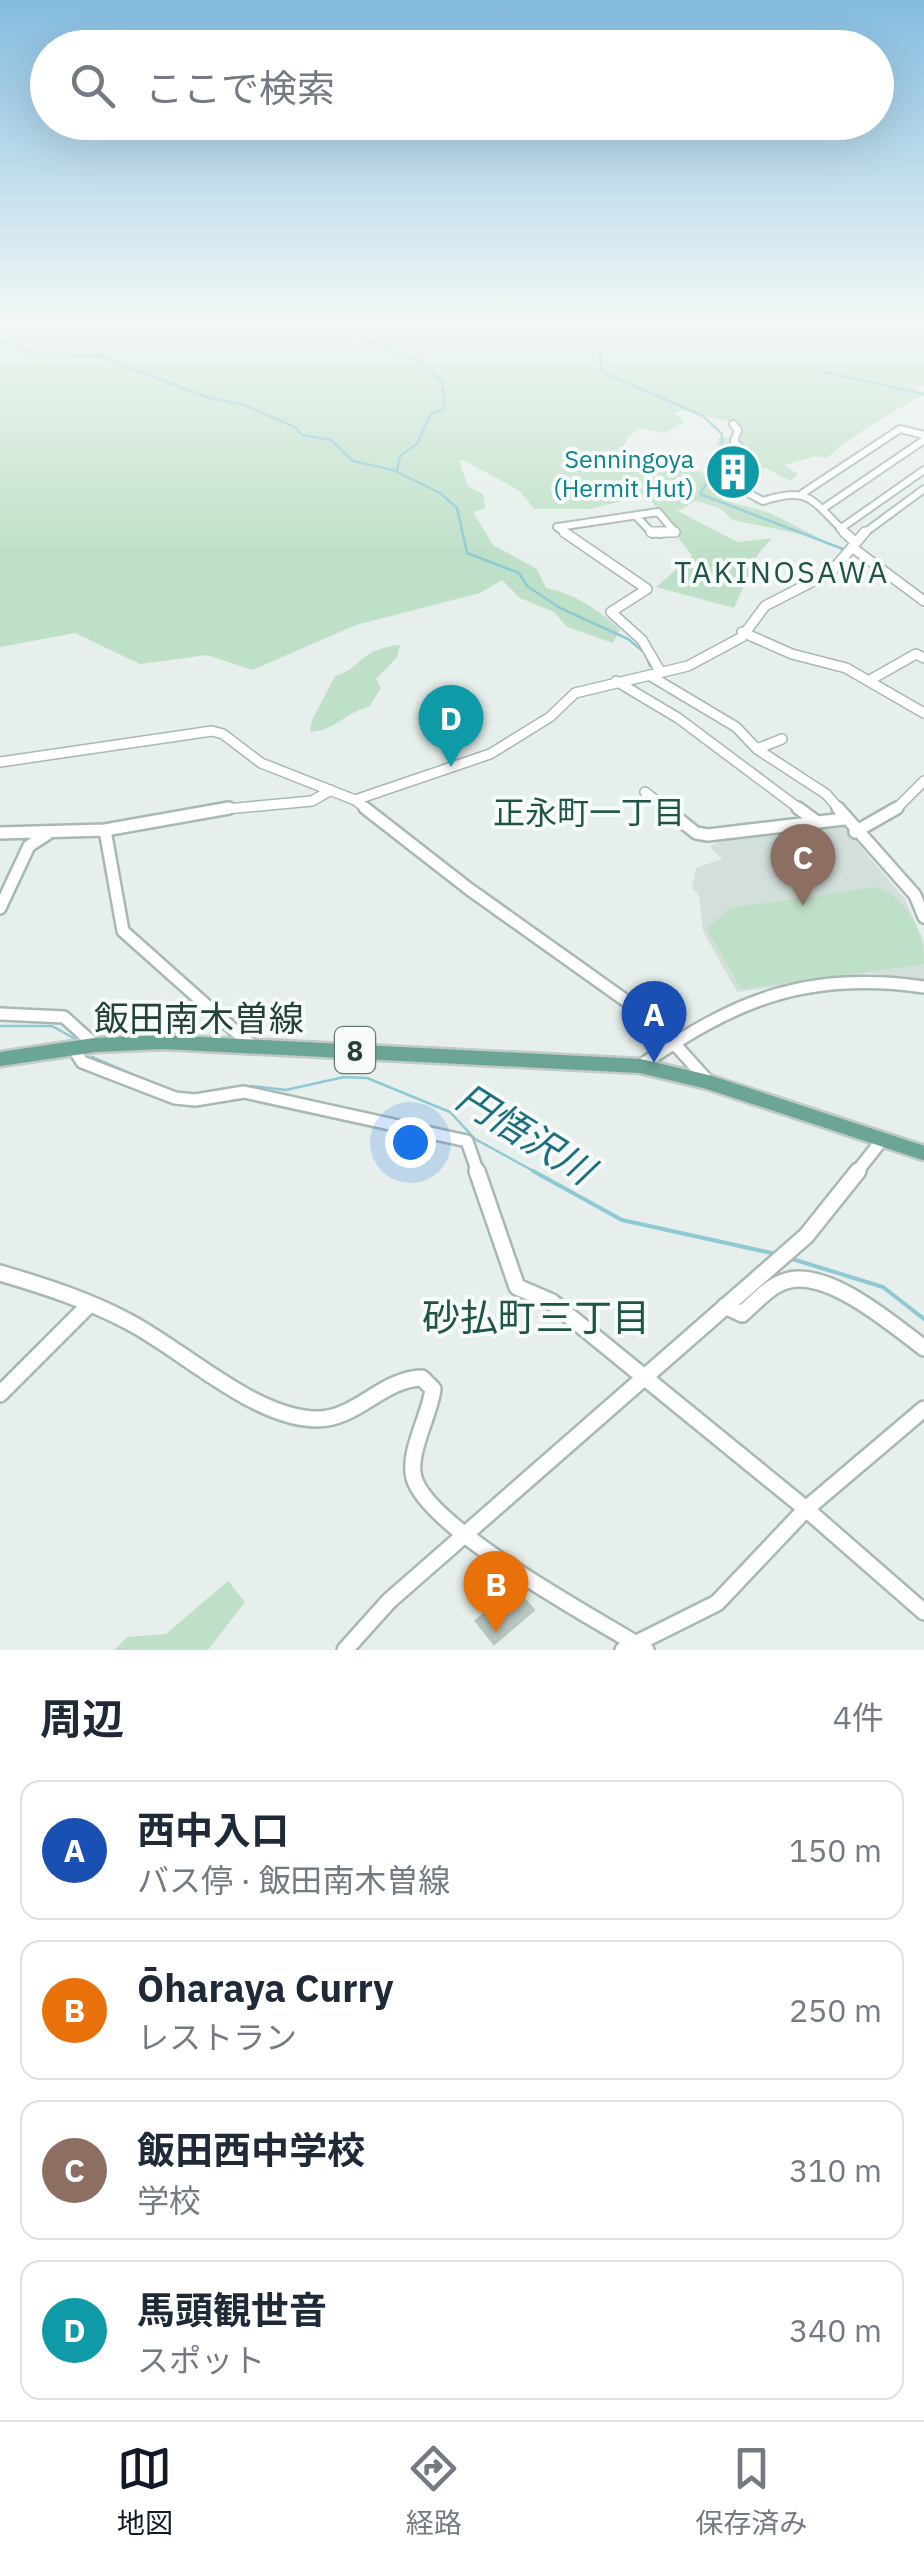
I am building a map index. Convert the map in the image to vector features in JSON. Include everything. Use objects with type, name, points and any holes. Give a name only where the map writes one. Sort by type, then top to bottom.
[{"type":"main road","name":"飯田南木曽線","points":[[0,1059],[95,1045],[252,1046],[640,1066],[708,1082],[924,1153]]},
{"type":"street","points":[[733,424],[738,430],[734,441],[743,451],[726,460],[723,472],[728,481],[763,501],[793,491],[803,493],[824,508],[854,546],[924,601]]},
{"type":"street","points":[[803,493],[900,429],[924,438]]},
{"type":"street","points":[[824,508],[924,438]]},
{"type":"street","points":[[840,529],[924,470]]},
{"type":"street","points":[[355,800],[479,759],[550,717],[570,696],[615,681],[688,666],[742,638],[742,632],[764,606],[831,572],[871,526],[920,497],[924,489]]},
{"type":"street","points":[[636,516],[654,536],[675,532],[658,512],[558,528],[595,550],[618,572],[643,584],[647,592],[611,612],[642,640],[660,671]]},
{"type":"street","points":[[742,632],[870,680],[924,713]]},
{"type":"street","points":[[870,680],[916,654],[924,658]]},
{"type":"street","points":[[648,675],[736,727],[757,748],[826,794],[844,819],[915,895],[924,917]]},
{"type":"street","points":[[615,681],[678,718],[817,822]]},
{"type":"street","points":[[0,762],[212,730],[224,734],[261,763],[355,800],[470,889],[653,1020],[708,1082]]},
{"type":"street","points":[[757,748],[782,739]]},
{"type":"street","points":[[856,832],[894,811],[924,781]]},
{"type":"street","points":[[0,833],[106,830],[255,803],[312,800],[331,790]]},
{"type":"street","points":[[645,792],[696,832],[708,835],[844,819]]},
{"type":"street","points":[[106,830],[123,931],[252,1046]]},
{"type":"street","points":[[0,908],[29,846],[49,832]]},
{"type":"street","points":[[640,1066],[675,1041],[782,990],[869,978],[924,987]]},
{"type":"street","points":[[0,1014],[64,1018],[95,1045]]},
{"type":"street","points":[[74,1048],[82,1062],[175,1098],[195,1100],[244,1092],[467,1141],[517,1286],[552,1302],[806,1509],[924,1612]]},
{"type":"street","points":[[346,1650],[389,1601],[787,1253],[838,1200],[882,1140]]},
{"type":"street","points":[[0,1273],[126,1320],[259,1401],[305,1419],[344,1413],[396,1382],[422,1378],[433,1388],[432,1416],[414,1460],[414,1480],[423,1498],[465,1534],[635,1648],[717,1603],[806,1509],[920,1419]]},
{"type":"street","points":[[725,1306],[742,1314],[787,1280],[818,1281],[924,1348]]},
{"type":"street","points":[[0,1394],[89,1305]]},
{"type":"shaded area","points":[[840,823],[905,899],[924,942],[924,983],[872,973],[737,992],[703,931],[699,895],[692,888],[696,868],[722,859],[710,847],[732,834]]},
{"type":"green space","points":[[0,400],[915,400],[873,424],[827,458],[816,456],[784,465],[798,474],[790,481],[766,468],[717,477],[723,500],[770,513],[819,538],[733,520],[720,508],[696,501],[678,511],[737,542],[772,538],[758,554],[734,608],[656,587],[692,556],[647,495],[589,509],[534,509],[520,491],[459,461],[468,486],[483,494],[485,508],[473,512],[493,545],[537,569],[546,588],[576,598],[620,629],[613,643],[567,627],[554,612],[520,598],[502,580],[480,593],[356,625],[252,670],[207,655],[140,664],[75,633],[0,647]],"holes":[[[683,410],[737,424],[739,437],[720,437],[717,445],[723,456],[708,462],[710,476],[670,460],[659,467],[622,451],[628,437],[640,428],[665,433],[684,422],[674,413]]]},
{"type":"green space","points":[[400,645],[397,657],[376,679],[381,688],[369,707],[310,732],[312,720],[335,676],[375,651]]},
{"type":"green space","points":[[876,887],[897,899],[912,917],[921,940],[924,964],[741,989],[707,929],[730,908]]},
{"type":"green space","points":[[228,1581],[245,1602],[208,1650],[114,1650],[127,1637],[166,1634]]},
{"type":"building","points":[[503,1598],[512,1610],[524,1599],[534,1610],[494,1644],[476,1621]]},
{"type":"waterway","points":[[220,400],[244,405],[295,427],[302,435],[331,440],[353,461],[393,470],[440,493],[457,508],[467,553],[519,573],[527,586],[560,608],[628,639],[645,653],[650,666]]},
{"type":"waterway","points":[[397,471],[400,456],[417,444],[431,413],[445,409],[444,400]]},
{"type":"waterway","points":[[666,400],[703,416],[722,434],[722,453],[709,459],[710,478],[700,494],[843,549]]},
{"type":"waterway","name":"円悟沢川","points":[[0,1026],[52,1026],[77,1040]]},
{"type":"waterway","name":"円悟沢川","points":[[92,1057],[155,1084]]},
{"type":"waterway","name":"円悟沢川","points":[[211,1092],[252,1086],[286,1090],[344,1077],[367,1078],[450,1112],[475,1139],[537,1173]]},
{"type":"waterway","name":"円悟沢川","points":[[533,1171],[622,1220],[776,1254]]},
{"type":"waterway","name":"円悟沢川","points":[[789,1258],[883,1287],[924,1319]]},
{"type":"place","name":"Senningoya (Hermit Hut)","points":[[733,472]]},
{"type":"place","name":"馬頭観世音","points":[[451,767]]},
{"type":"place","name":"飯田西中学校","points":[[803,906]]},
{"type":"place","name":"西中入口","points":[[654,1063]]},
{"type":"place","name":"Ōharaya Curry","points":[[496,1633]]},
{"type":"district","name":"TAKINOSAWA","points":[[782,571]]},
{"type":"district","name":"正永町一丁目","points":[[589,812]]},
{"type":"district","name":"砂払町三丁目","points":[[536,1316]]}]
